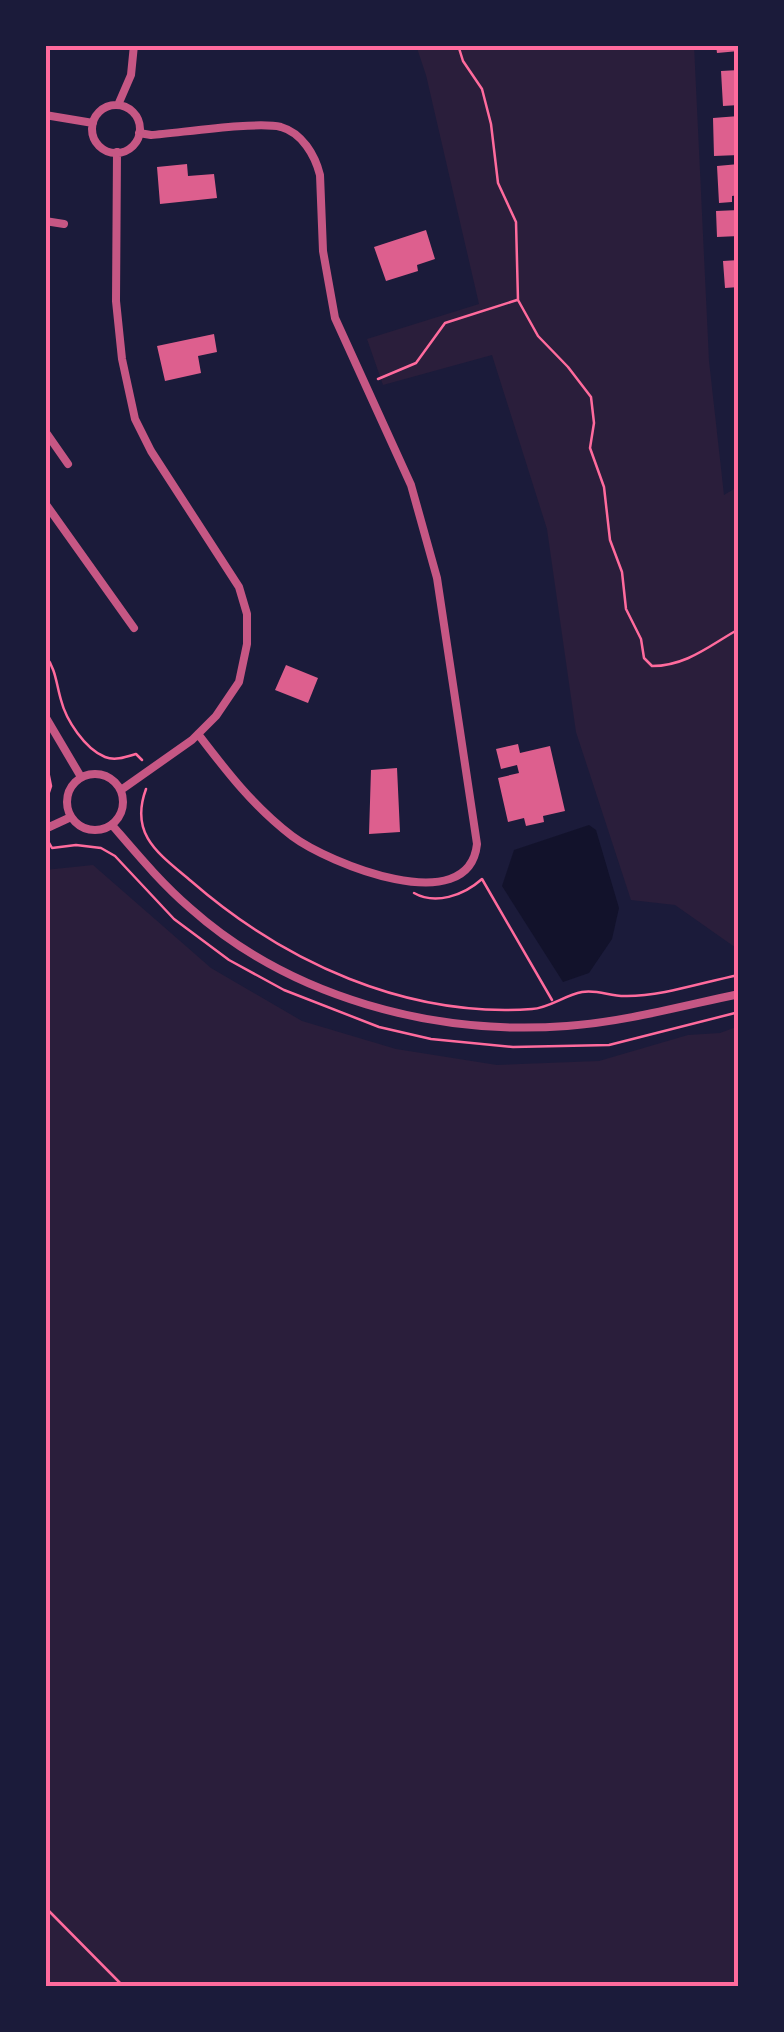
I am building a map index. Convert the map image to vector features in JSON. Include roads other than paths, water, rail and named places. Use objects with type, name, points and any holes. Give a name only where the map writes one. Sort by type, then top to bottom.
[{"type":"street","points":[[118,105],[132,75],[134,45]]},
{"type":"street","points":[[118,105],[137,118],[139,133],[132,147],[117,152],[98,144],[93,122],[100,111],[118,105]]},
{"type":"street","points":[[45,115],[93,122]]},
{"type":"street","points":[[139,133],[264,126],[283,128],[307,147],[320,175],[326,283],[335,318],[424,523],[437,578],[476,857],[462,875],[448,882],[415,882],[361,870],[296,839],[260,810],[198,734]]},
{"type":"street","points":[[117,152],[116,301],[122,359],[135,419],[151,451],[239,588],[247,614],[247,644],[239,682],[216,716],[198,734],[121,790]]},
{"type":"street","points":[[45,221],[64,224]]},
{"type":"street","points":[[45,431],[68,464]]},
{"type":"street","points":[[45,504],[134,628]]},
{"type":"street","points":[[45,716],[81,778]]},
{"type":"street","points":[[99,774],[121,790],[123,809],[112,825],[94,830],[72,817],[67,800],[69,791],[81,778],[99,774]]},
{"type":"street","points":[[45,833],[72,817]]},
{"type":"street","points":[[112,825],[150,870],[193,911],[249,952],[293,976],[364,1005],[421,1019],[513,1029],[598,1023],[739,994]]}]
